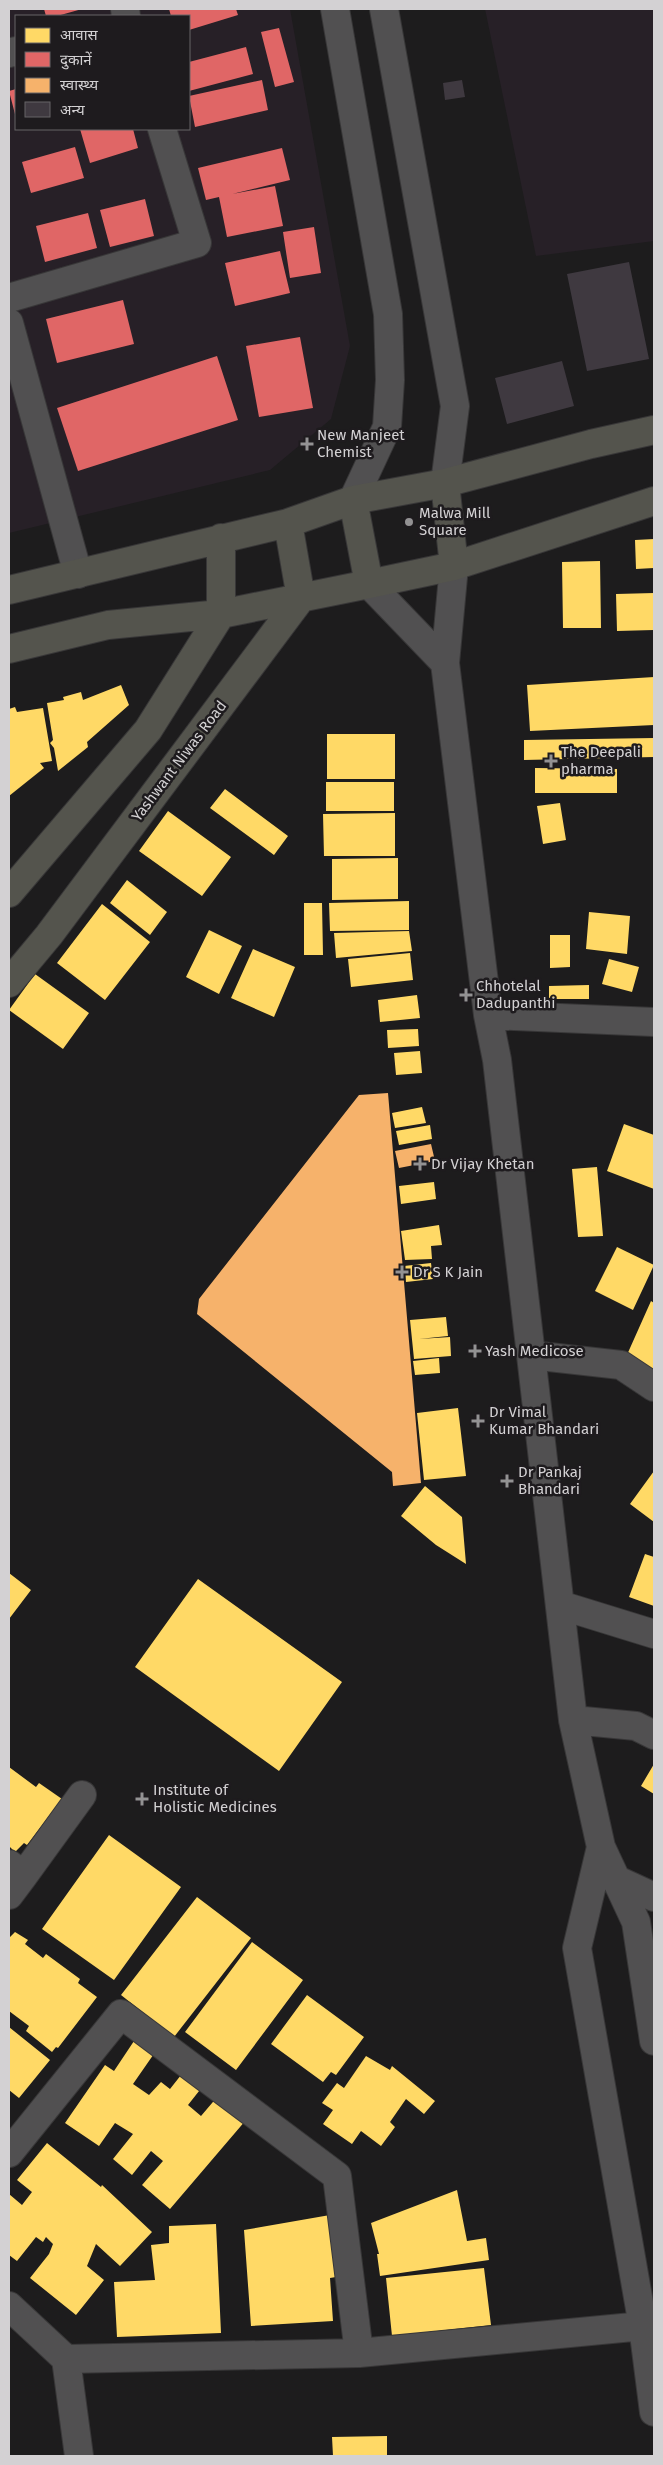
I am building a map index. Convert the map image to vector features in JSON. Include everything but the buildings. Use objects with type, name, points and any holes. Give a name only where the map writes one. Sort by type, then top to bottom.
[{"type":"main road","points":[[9,590],[288,523],[353,500],[445,483],[591,444],[654,430]]},
{"type":"main road","points":[[445,483],[454,566]]},
{"type":"main road","points":[[353,500],[369,584]]},
{"type":"main road","points":[[9,649],[108,625],[222,614],[454,566],[654,502]]},
{"type":"main road","points":[[288,523],[301,598]]},
{"type":"main road","points":[[9,893],[148,730],[222,614],[221,538]]},
{"type":"main road","name":"Yashwant Niwas Road","points":[[9,983],[49,935],[301,598]]},
{"type":"street","points":[[335,9],[388,314],[390,380],[387,427],[353,500]]},
{"type":"street","points":[[384,9],[455,406],[445,483]]},
{"type":"street","points":[[9,298],[197,243],[162,130]]},
{"type":"street","points":[[9,322],[78,574]]},
{"type":"street","points":[[454,566],[445,663],[488,1015],[497,1060],[573,1720],[601,1847],[636,1922],[654,2041]]},
{"type":"street","points":[[369,584],[445,663]]},
{"type":"street","points":[[488,1015],[654,1022]]},
{"type":"street","points":[[531,1355],[621,1365],[654,1387]]},
{"type":"street","points":[[560,1605],[654,1634]]},
{"type":"street","points":[[573,1720],[636,1726],[654,1735]]},
{"type":"street","points":[[14,1878],[82,1795]]},
{"type":"street","points":[[601,1847],[577,1948],[644,2326],[654,2412]]},
{"type":"street","points":[[617,1880],[654,1897]]},
{"type":"street","points":[[9,2153],[121,2014],[337,2176],[359,2352]]},
{"type":"street","points":[[9,2306],[66,2359],[79,2456]]},
{"type":"street","points":[[66,2359],[359,2352],[644,2326]]},
{"type":"shaded area","points":[[9,9],[290,9],[350,346],[331,419],[270,470],[9,533]]},
{"type":"shaded area","points":[[485,9],[654,9],[654,241],[536,256]]},
{"type":"place","name":"New Manjeet Chemist","points":[[307,444]]},
{"type":"place","name":"Malwa Mill Square","points":[[409,522]]},
{"type":"place","name":"The Deepali pharma","points":[[551,761]]},
{"type":"place","name":"Chhotelal Dadupanthi","points":[[466,995]]},
{"type":"place","name":"Dr Vijay Khetan","points":[[420,1164]]},
{"type":"place","name":"Dr S K Jain","points":[[402,1272]]},
{"type":"place","name":"Yash Medicose","points":[[475,1351]]},
{"type":"place","name":"Dr Vimal Kumar Bhandari","points":[[478,1421]]},
{"type":"place","name":"Dr Pankaj Bhandari","points":[[507,1481]]},
{"type":"place","name":"Institute of Holistic Medicines","points":[[142,1799]]}]
